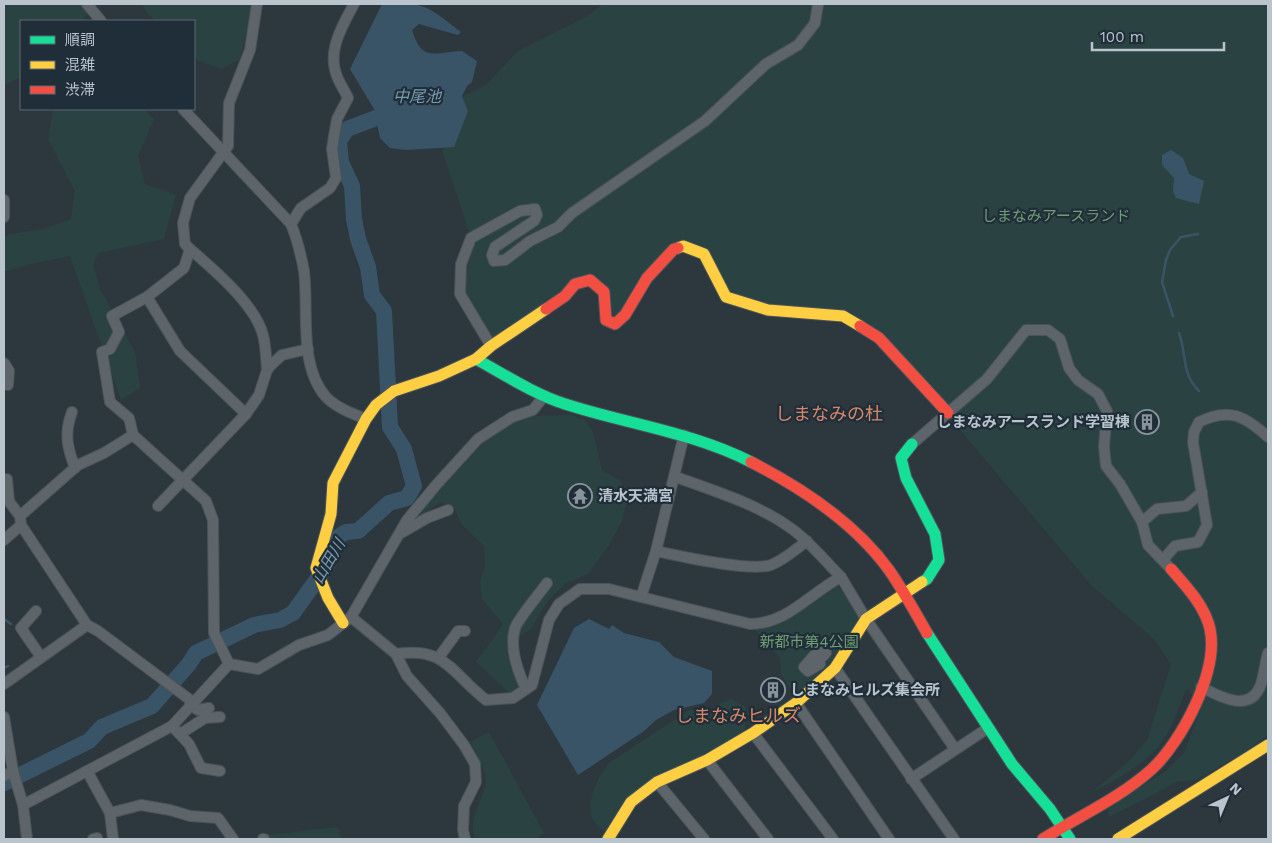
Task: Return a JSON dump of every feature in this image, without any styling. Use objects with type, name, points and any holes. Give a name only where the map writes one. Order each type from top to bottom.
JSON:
[{"type":"main road","points":[[347,620],[328,598],[316,568],[331,514],[333,483],[366,419],[376,405],[394,391],[439,376],[476,359],[491,346],[565,296],[575,284],[590,280],[602,287],[607,298],[606,320],[615,324],[625,315],[648,278],[674,249],[683,246],[704,254],[709,260],[719,287],[726,297],[768,310],[843,316],[865,329],[879,338],[895,354],[948,413]]},
{"type":"main road","points":[[476,359],[544,396],[684,436],[746,459],[785,479],[833,513],[865,542],[906,595],[945,663],[988,728],[1030,788],[1050,809],[1070,839]]},
{"type":"main road","points":[[608,839],[632,802],[657,782],[707,760],[753,734],[796,702],[835,668],[866,619],[927,580],[938,560],[935,534],[906,478],[901,458],[912,444]]},
{"type":"main road","points":[[1043,839],[1152,769],[1168,750],[1183,727],[1209,665],[1211,632],[1197,599],[1171,569]]},
{"type":"main road","points":[[1118,839],[1268,745]]},
{"type":"street","points":[[87,4],[101,20]]},
{"type":"street","points":[[158,506],[246,414],[259,395],[267,370],[266,347],[258,322],[232,290],[185,244],[183,235],[183,223],[190,198],[228,146],[229,103],[250,50],[257,4]]},
{"type":"street","points":[[291,224],[301,208],[330,188],[336,178],[332,149],[337,119],[348,98],[335,72],[333,57],[344,23],[354,4]]},
{"type":"street","points":[[491,346],[460,294],[461,264],[471,238],[520,211],[535,209],[537,215],[534,221],[495,247],[492,255],[494,261],[498,262],[505,260],[530,241],[558,227],[572,213],[705,121],[766,64],[798,44],[815,23],[818,4]]},
{"type":"street","points":[[185,110],[291,224],[299,246],[304,273],[308,349],[314,378],[326,396],[344,410],[366,419]]},
{"type":"street","points":[[4,200],[4,217]]},
{"type":"street","points":[[190,249],[184,268],[147,297],[112,316],[120,332],[110,349],[102,352],[110,402],[129,418],[132,434],[206,501],[214,520],[214,633],[220,650],[229,664],[258,669],[286,652],[328,635],[347,620],[374,574],[401,534],[407,520],[420,503],[478,439],[512,417],[533,410],[544,396]]},
{"type":"street","points":[[147,297],[180,351],[246,414]]},
{"type":"street","points":[[912,444],[987,379],[1026,330],[1048,330],[1060,339],[1069,368],[1078,380],[1098,394],[1108,411],[1104,447],[1106,466],[1120,484],[1142,522],[1148,544],[1171,569]]},
{"type":"street","points":[[267,370],[282,356],[308,349]]},
{"type":"street","points":[[4,363],[9,370],[8,385]]},
{"type":"street","points":[[72,412],[66,426],[67,446],[75,468]]},
{"type":"street","points":[[1163,560],[1175,546],[1198,542],[1207,526],[1193,442],[1196,426],[1199,422],[1216,416],[1230,414],[1248,420],[1268,437]]},
{"type":"street","points":[[4,540],[21,520],[75,468],[104,453],[132,434]]},
{"type":"street","points":[[641,597],[656,551],[676,477],[684,436]]},
{"type":"street","points":[[676,477],[746,504],[791,528],[806,541],[841,577],[866,619],[955,749]]},
{"type":"street","points":[[7,479],[6,498],[87,625],[98,630],[192,703],[198,710],[209,708]]},
{"type":"street","points":[[1142,522],[1157,509],[1186,506],[1202,492]]},
{"type":"street","points":[[401,534],[427,518],[448,510]]},
{"type":"street","points":[[656,551],[699,560],[760,566],[771,565],[806,541]]},
{"type":"street","points":[[396,654],[424,652],[439,657],[486,700],[513,698],[532,685],[549,620],[565,598],[580,589],[599,587],[750,624],[762,623],[792,611],[841,577]]},
{"type":"street","points":[[526,689],[517,670],[514,651],[515,628],[547,583]]},
{"type":"street","points":[[36,611],[21,626],[41,657]]},
{"type":"street","points":[[347,620],[396,654],[407,676],[440,713],[475,764],[476,782],[464,806],[463,830],[465,839]]},
{"type":"street","points":[[4,684],[87,625]]},
{"type":"street","points":[[439,657],[458,631],[465,631]]},
{"type":"street","points":[[1201,687],[1221,698],[1236,702],[1253,696],[1261,685],[1268,653]]},
{"type":"street","points":[[23,805],[172,726],[229,664]]},
{"type":"street","points":[[835,668],[954,839]]},
{"type":"street","points":[[796,702],[889,839]]},
{"type":"street","points":[[4,717],[8,774],[23,805],[27,839]]},
{"type":"street","points":[[180,734],[205,718],[220,717]]},
{"type":"street","points":[[172,726],[189,744],[201,768],[220,771]]},
{"type":"street","points":[[911,779],[988,728]]},
{"type":"street","points":[[753,734],[833,839]]},
{"type":"street","points":[[707,760],[768,839]]},
{"type":"street","points":[[87,771],[110,813],[112,839]]},
{"type":"street","points":[[657,782],[704,839]]},
{"type":"street","points":[[110,813],[141,805],[190,816],[218,818],[233,839]]},
{"type":"green space","points":[[4,4],[95,4],[83,20],[20,20],[20,77],[4,85]]},
{"type":"green space","points":[[142,4],[254,4],[239,60],[221,69],[199,61],[195,57],[195,20],[155,20],[147,13]]},
{"type":"green space","name":"しまなみアースランド","points":[[603,4],[1268,4],[1268,735],[1242,754],[1196,780],[1177,782],[1110,817],[1107,809],[1167,770],[1184,753],[1201,708],[1187,688],[1173,723],[1152,753],[1133,769],[1091,793],[1129,761],[1147,740],[1171,664],[1154,639],[1092,586],[906,366],[843,316],[726,297],[709,260],[683,246],[615,324],[590,280],[491,346],[460,294],[471,238],[442,150],[450,141],[448,104],[486,85],[517,52],[587,16]]},
{"type":"green space","points":[[53,110],[144,110],[154,119],[138,156],[145,184],[176,195],[164,239],[99,253],[93,264],[100,289],[135,352],[140,388],[121,400],[70,256],[4,272],[4,238],[10,234],[44,229],[71,219],[75,191],[48,139]]},
{"type":"green space","points":[[571,415],[585,420],[593,432],[602,470],[621,481],[627,500],[622,521],[608,547],[588,574],[565,584],[546,603],[531,629],[507,645],[518,688],[511,695],[476,662],[503,624],[482,599],[480,582],[485,566],[484,546],[462,525],[454,508],[441,502],[419,517],[415,512],[448,481],[484,441],[512,423],[536,416]]},
{"type":"green space","name":"新都市第4公園","points":[[838,586],[863,620],[832,665],[797,698],[781,674],[780,658],[754,629],[796,613],[813,603],[830,589]]},
{"type":"green space","points":[[732,699],[746,707],[745,732],[699,758],[656,778],[606,833],[597,825],[593,820],[590,809],[592,795],[601,774],[609,763],[691,709],[700,715]]},
{"type":"green space","points":[[489,732],[544,833],[536,839],[475,839],[473,832],[474,819],[486,781],[481,763],[470,742]]},
{"type":"green space","points":[[338,827],[341,839],[267,839],[268,835]]},
{"type":"water","name":"中尾池","points":[[382,4],[417,5],[433,11],[461,32],[458,35],[419,24],[412,30],[420,47],[431,53],[462,51],[477,61],[472,82],[467,86],[462,96],[468,111],[454,147],[406,150],[390,148],[380,138],[374,109],[350,69]]},
{"type":"water","points":[[1171,150],[1183,158],[1189,174],[1204,181],[1199,204],[1176,198],[1173,191],[1174,178],[1162,165],[1162,155]]},
{"type":"water","points":[[589,619],[609,629],[612,625],[624,633],[659,642],[674,657],[712,671],[712,694],[704,703],[674,710],[656,720],[644,731],[578,775],[537,705],[574,628]]},
{"type":"waterway","name":"山田川","points":[[4,783],[89,741],[102,727],[152,706],[189,664],[196,653],[254,625],[280,620],[293,613],[326,567],[338,537],[346,532],[358,531],[389,503],[407,498],[414,486],[404,449],[390,427],[384,311],[372,295],[368,267],[358,239],[354,219],[352,186],[341,162],[339,141],[347,129],[376,118]]},
{"type":"waterway","points":[[1173,316],[1162,282],[1166,260],[1170,250],[1181,237],[1198,234]]},
{"type":"waterway","points":[[1179,333],[1189,377],[1199,391]]},
{"type":"waterway","points":[[4,619],[11,624]]},
{"type":"waterway","points":[[4,668],[8,666]]},
{"type":"traffic: fast","points":[[476,359],[553,400],[706,443],[751,462]]},
{"type":"traffic: fast","points":[[912,444],[901,458],[906,478],[935,534],[939,560],[927,579],[922,582]]},
{"type":"traffic: fast","points":[[927,633],[1012,764],[1050,809],[1070,839]]},
{"type":"traffic: slow","points":[[678,248],[683,246],[704,254],[726,297],[768,310],[843,316],[860,326]]},
{"type":"traffic: slow","points":[[343,623],[328,598],[316,568],[331,514],[333,483],[366,419],[376,405],[394,391],[439,376],[476,359],[491,346],[546,309]]},
{"type":"traffic: slow","points":[[608,839],[631,802],[657,782],[707,760],[753,733],[796,703],[835,668],[866,619],[922,582]]},
{"type":"traffic: slow","points":[[1118,839],[1268,745]]},
{"type":"traffic: jam","points":[[546,309],[565,296],[575,284],[590,280],[604,292],[606,320],[615,324],[625,315],[647,278],[674,249],[678,248]]},
{"type":"traffic: jam","points":[[860,326],[879,338],[948,413]]},
{"type":"traffic: jam","points":[[751,462],[808,495],[844,522],[860,537],[889,570],[927,633]]},
{"type":"traffic: jam","points":[[1043,839],[1113,798],[1152,769],[1175,741],[1196,704],[1209,665],[1210,629],[1199,604],[1189,589],[1171,569]]},
{"type":"place","name":"しまなみアースランド学習棟","points":[[1147,422]]},
{"type":"place","name":"清水天満宮","points":[[580,496]]},
{"type":"place","name":"しまなみヒルズ集会所","points":[[773,690]]},
{"type":"district","name":"しまなみの杜","points":[[829,414]]},
{"type":"district","name":"しまなみヒルズ","points":[[738,716]]}]
